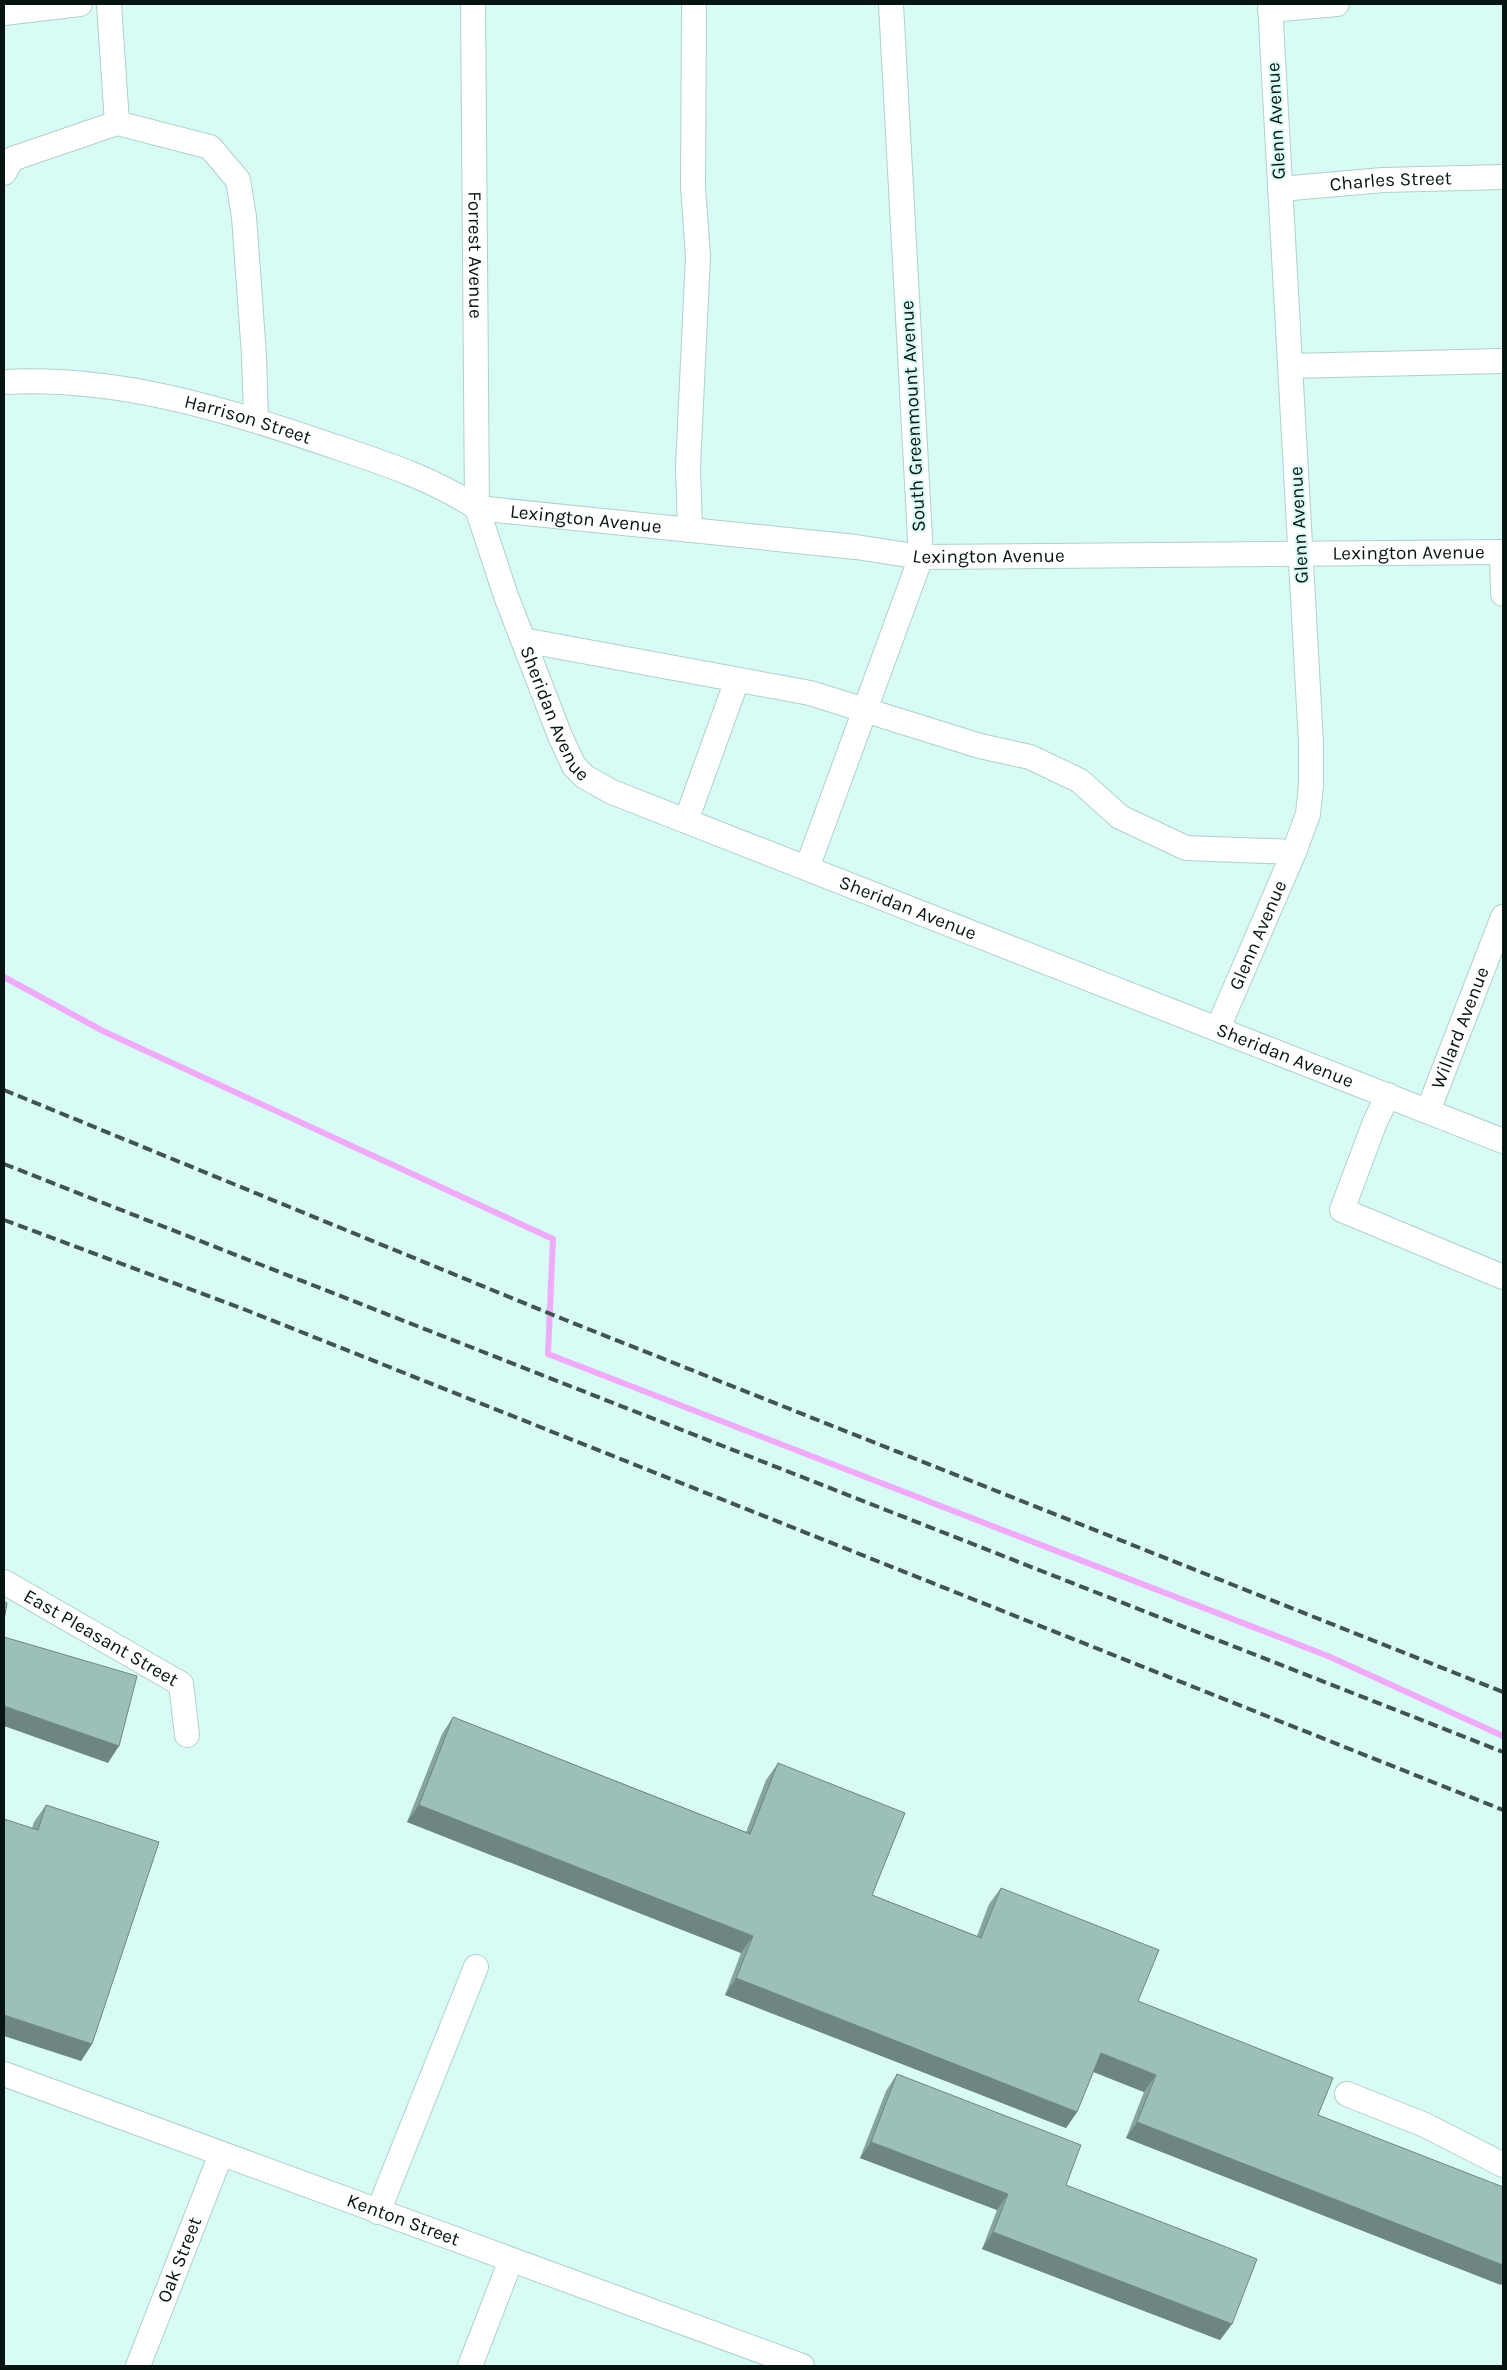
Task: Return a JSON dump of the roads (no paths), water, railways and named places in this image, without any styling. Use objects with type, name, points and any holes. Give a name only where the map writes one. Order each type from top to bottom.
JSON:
[{"type":"street","points":[[4,13],[80,4]]},
{"type":"street","points":[[109,4],[117,123]]},
{"type":"street","name":"Forrest Avenue","points":[[472,4],[477,508]]},
{"type":"street","points":[[690,530],[688,466],[698,256],[693,186],[696,71],[694,4]]},
{"type":"street","name":"South Greenmount Avenue","points":[[807,868],[921,557],[891,4]]},
{"type":"street","points":[[1270,7],[1337,4]]},
{"type":"street","name":"Glenn Avenue","points":[[1218,1028],[1294,852],[1308,814],[1312,784],[1270,7]]},
{"type":"street","points":[[4,173],[12,159],[117,123],[210,147],[238,180],[244,218],[254,355],[256,420]]},
{"type":"street","name":"Charles Street","points":[[1280,189],[1383,180],[1503,177]]},
{"type":"street","points":[[1290,366],[1503,361]]},
{"type":"street","name":"Harrison Street","points":[[4,382],[74,383],[133,390],[203,405],[256,420],[395,467],[430,481],[477,508]]},
{"type":"street","name":"Lexington Avenue","points":[[477,508],[856,547],[921,557],[1502,552]]},
{"type":"street","name":"Sheridan Avenue","points":[[477,508],[523,640],[560,736],[574,766],[585,777],[612,792],[1503,1141]]},
{"type":"street","points":[[1502,552],[1503,594]]},
{"type":"street","points":[[523,640],[810,693],[971,744],[1030,757],[1080,781],[1120,817],[1186,848],[1294,852]]},
{"type":"street","points":[[686,821],[737,680]]},
{"type":"street","name":"Willard Avenue","points":[[1428,1111],[1503,917]]},
{"type":"street","points":[[1388,1095],[1375,1122],[1342,1210],[1503,1277]]},
{"type":"street","name":"East Pleasant Street","points":[[4,1582],[181,1684],[187,1735]]},
{"type":"street","points":[[378,2212],[476,1966]]},
{"type":"street","name":"Kenton Street","points":[[4,2074],[802,2366]]},
{"type":"street","points":[[1347,2094],[1425,2125],[1503,2165]]},
{"type":"street","name":"Oak Street","points":[[138,2366],[221,2154]]},
{"type":"street","points":[[470,2366],[510,2260]]},
{"type":"waterway","points":[[4,977],[103,1031],[553,1239],[548,1354],[1328,1656],[1503,1736]]},
{"type":"railway","points":[[4,1090],[563,1319],[1503,1692]]},
{"type":"railway","points":[[4,1164],[1503,1752]]},
{"type":"railway","points":[[4,1220],[246,1310],[1503,1810]]}]
